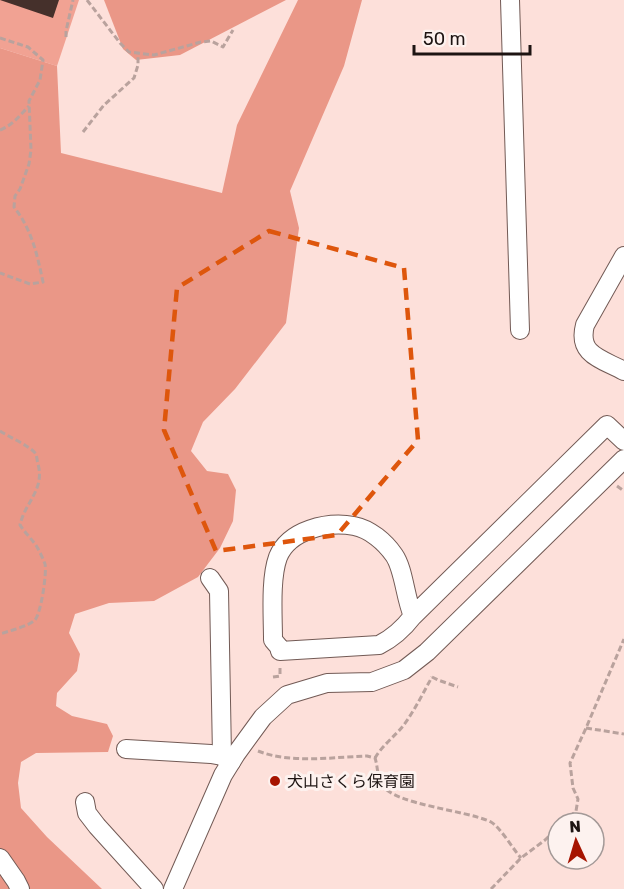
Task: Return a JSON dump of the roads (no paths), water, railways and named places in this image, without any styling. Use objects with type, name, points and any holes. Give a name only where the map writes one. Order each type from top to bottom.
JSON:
[{"type":"street","points":[[510,0],[520,330]]},
{"type":"street","points":[[624,256],[585,325],[583,334],[585,345],[590,352],[624,371]]},
{"type":"street","points":[[413,616],[394,554],[374,535],[361,528],[340,525],[316,527],[291,540],[279,557],[275,570],[273,640],[280,651],[379,645],[393,638],[607,425],[624,441]]},
{"type":"street","points":[[226,759],[242,744],[263,717],[287,695],[327,683],[372,682],[404,670],[435,644],[623,460]]},
{"type":"street","points":[[173,889],[223,775],[226,759],[219,591],[210,578]]},
{"type":"street","points":[[126,749],[211,754],[226,759]]},
{"type":"street","points":[[85,802],[87,813],[97,826],[154,889]]},
{"type":"street","points":[[0,858],[20,889]]},
{"type":"place","name":"犬山さくら保育園","points":[[275,781]]}]
